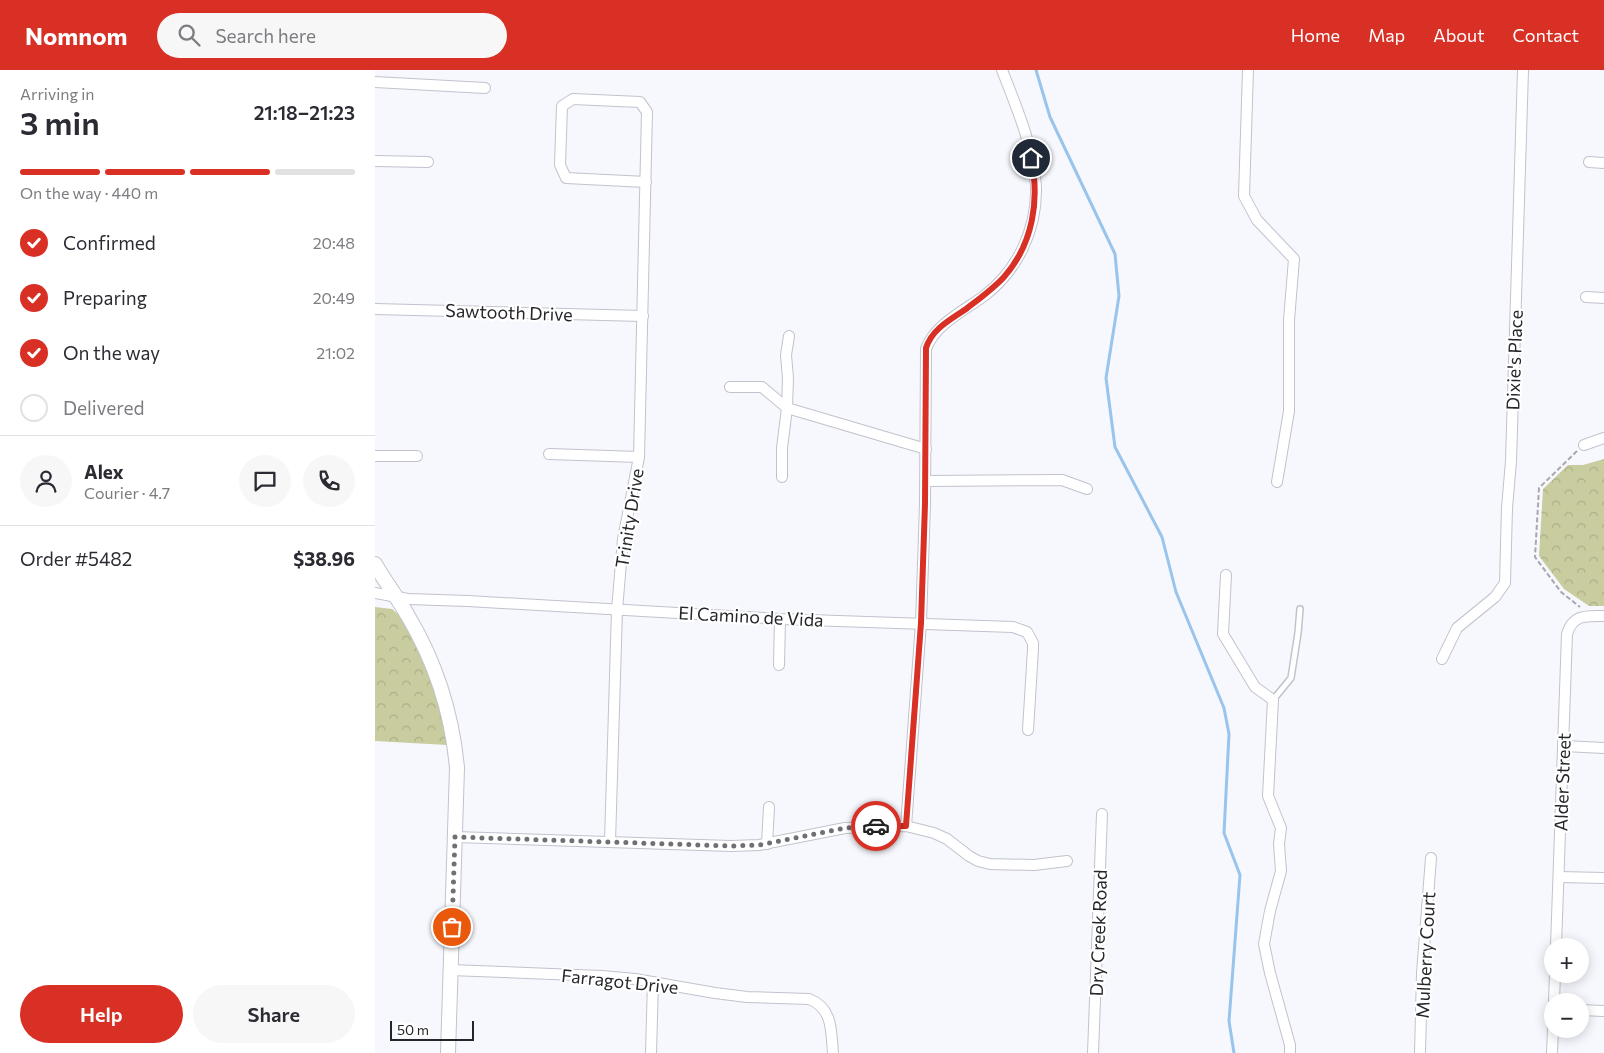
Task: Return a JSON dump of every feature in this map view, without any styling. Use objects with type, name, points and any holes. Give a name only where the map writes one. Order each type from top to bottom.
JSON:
[{"type":"street","points":[[906,826],[921,623],[926,481],[925,355],[928,344],[939,328],[986,294],[1003,278],[1021,254],[1032,220],[1035,203],[1033,169],[1020,118],[1002,70]]},
{"type":"street","points":[[1248,70],[1244,196],[1257,220],[1294,259],[1289,320],[1289,411],[1277,482]]},
{"type":"street","name":"Dixie's Place","points":[[1442,659],[1457,628],[1495,597],[1505,583],[1523,70]]},
{"type":"street","points":[[375,82],[485,88]]},
{"type":"street","name":"Trinity Drive","points":[[610,842],[617,610],[623,539],[639,456],[646,194],[647,112],[640,102],[573,99],[562,106],[560,165],[566,178],[646,182]]},
{"type":"street","points":[[375,161],[429,162]]},
{"type":"street","points":[[1589,162],[1604,163]]},
{"type":"street","points":[[1586,297],[1604,298]]},
{"type":"street","name":"Sawtooth Drive","points":[[375,309],[643,316]]},
{"type":"street","points":[[782,477],[782,448],[787,408],[788,378],[786,355],[789,336]]},
{"type":"street","points":[[730,386],[762,388],[787,408],[926,449]]},
{"type":"street","points":[[1584,445],[1604,438]]},
{"type":"street","points":[[549,454],[639,456]]},
{"type":"street","points":[[375,456],[417,456]]},
{"type":"street","points":[[926,481],[1062,480],[1087,489]]},
{"type":"street","points":[[375,564],[398,598],[425,646],[443,694],[450,721],[457,768],[448,1053]]},
{"type":"street","points":[[1226,575],[1223,634],[1255,686],[1273,700],[1268,796],[1281,828],[1279,844],[1281,871],[1270,911],[1265,944],[1290,1045],[1290,1053]]},
{"type":"street","name":"El Camino de Vida","points":[[375,593],[398,598],[780,619],[1013,627],[1027,632],[1033,643],[1028,730]]},
{"type":"street","name":"Alder Street","points":[[1557,938],[1567,634],[1574,621],[1584,616],[1592,616]]},
{"type":"street","points":[[1592,616],[1604,616]]},
{"type":"street","points":[[779,665],[780,619]]},
{"type":"street","points":[[1564,746],[1604,748]]},
{"type":"street","points":[[767,844],[769,807]]},
{"type":"street","name":"Dry Creek Road","points":[[1093,1053],[1102,814]]},
{"type":"street","points":[[455,837],[731,846],[767,844],[845,828],[906,826],[934,833],[947,839],[978,861],[990,864],[1035,865],[1067,861]]},
{"type":"street","name":"Mulberry Court","points":[[1420,1053],[1422,973],[1431,858]]},
{"type":"street","points":[[1559,877],[1604,878]]},
{"type":"street","name":"Farragot Drive","points":[[450,970],[602,976],[653,982],[715,993],[809,999],[817,1002],[826,1011],[833,1053]]},
{"type":"street","points":[[651,1053],[653,982]]},
{"type":"street","points":[[1589,1010],[1604,1011]]},
{"type":"street","points":[[1552,1053],[1553,1038]]},
{"type":"lane","points":[[1273,700],[1291,678],[1300,608]]},
{"type":"path","points":[[1584,445],[1539,488],[1535,557],[1561,592],[1592,616]]},
{"type":"green space","points":[[1604,459],[1604,606],[1589,606],[1564,589],[1539,556],[1543,489],[1568,465],[1583,465]]},
{"type":"green space","points":[[375,607],[392,609],[399,615],[425,662],[445,716],[447,745],[375,741]]},
{"type":"waterway","points":[[1036,70],[1050,117],[1115,254],[1119,296],[1106,378],[1115,447],[1162,537],[1176,592],[1224,708],[1229,734],[1224,833],[1240,875],[1229,1021],[1234,1053]]},
{"type":"way so far","points":[[452,927],[455,837],[731,846],[759,845],[845,828],[876,826]]},
{"type":"route","points":[[876,826],[906,826],[921,623],[927,412],[926,348],[931,337],[939,328],[986,294],[1003,278],[1021,254],[1026,242],[1035,203],[1035,186],[1031,158]]}]
